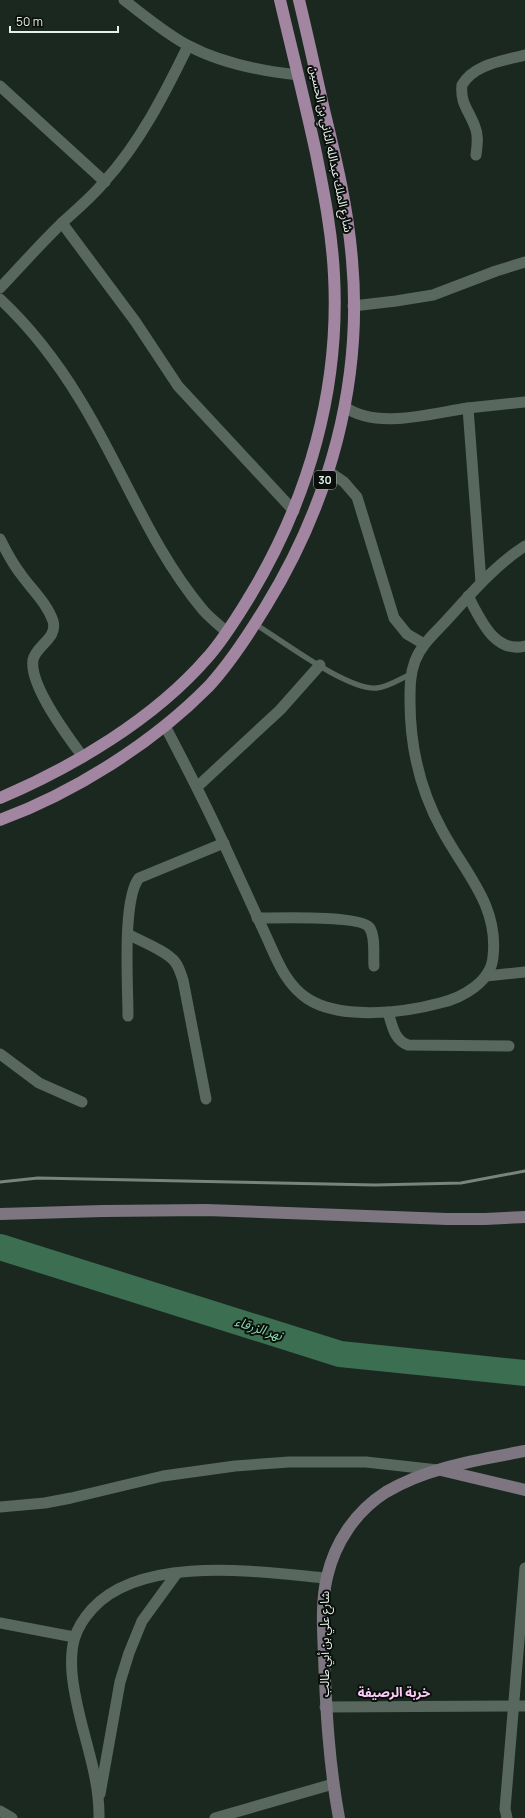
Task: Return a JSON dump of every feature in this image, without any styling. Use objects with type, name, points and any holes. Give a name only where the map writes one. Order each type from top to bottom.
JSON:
[{"type":"main road","name":"شارع الملك عبدالله الثاني بن الحسين","points":[[0,798],[34,784],[83,757],[121,732],[174,691],[207,658],[227,632],[273,556],[294,511],[307,475],[323,416],[332,363],[334,335],[334,274],[328,215],[307,112],[280,0]]},
{"type":"main road","name":"شارع الملك عبدالله الثاني بن الحسين","points":[[0,820],[34,806],[89,777],[165,726],[188,706],[210,685],[228,664],[255,624],[278,587],[307,529],[339,438],[345,407],[352,346],[353,306],[352,262],[348,227],[300,0]]},
{"type":"main road","points":[[307,112],[324,108]]},
{"type":"main road","points":[[174,691],[188,706]]},
{"type":"street","points":[[124,0],[188,46],[227,62],[271,72],[298,75]]},
{"type":"street","points":[[0,288],[62,223],[105,182],[131,149],[170,84],[188,46]]},
{"type":"street","points":[[476,155],[477,133],[463,102],[461,93],[462,85],[472,72],[525,55]]},
{"type":"street","points":[[0,86],[105,182]]},
{"type":"street","points":[[62,223],[135,321],[178,386],[294,511]]},
{"type":"street","points":[[353,306],[433,295],[496,270],[525,262]]},
{"type":"street","points":[[0,299],[18,316],[60,368],[80,399],[137,505],[177,573],[204,611],[227,632]]},
{"type":"street","points":[[345,407],[362,416],[375,419],[407,417],[468,408],[525,402]]},
{"type":"street","points":[[468,408],[481,582]]},
{"type":"street","points":[[328,471],[344,482],[357,497],[394,618],[407,634],[424,644]]},
{"type":"street","points":[[0,539],[20,573],[50,613],[53,623],[51,635],[36,654],[33,660],[33,670],[36,680],[60,727],[83,757]]},
{"type":"street","points":[[165,726],[224,843],[257,918],[288,980],[296,990],[306,998],[329,1009],[388,1012],[425,1007],[444,1002],[468,991],[486,976],[493,961],[494,943],[492,925],[488,907],[480,891],[443,832],[424,790],[415,758],[412,738],[410,699],[412,674],[416,658],[424,644],[481,582],[525,546]]},
{"type":"street","points":[[468,596],[495,639],[506,646],[525,646]]},
{"type":"street","points":[[197,787],[280,710],[320,665]]},
{"type":"street","points":[[128,1016],[128,934],[132,890],[139,878],[224,843]]},
{"type":"street","points":[[257,918],[324,919],[357,921],[365,924],[370,928],[372,935],[374,966]]},
{"type":"street","points":[[128,934],[166,955],[174,961],[179,969],[183,980],[206,1099]]},
{"type":"street","points":[[486,976],[525,972]]},
{"type":"street","points":[[388,1012],[397,1037],[403,1043],[408,1045],[509,1046]]},
{"type":"street","points":[[0,1054],[39,1083],[82,1102]]},
{"type":"street","points":[[0,1214],[103,1210],[206,1210],[454,1219],[525,1217]]},
{"type":"street","name":"شارع علي بن أبي طالب","points":[[339,1818],[333,1784],[325,1707],[323,1628],[326,1578],[332,1558],[342,1537],[355,1519],[370,1504],[386,1492],[406,1482],[438,1470],[525,1451]]},
{"type":"street","points":[[0,1507],[45,1503],[72,1498],[162,1476],[235,1466],[289,1462],[366,1462],[438,1470],[525,1490]]},
{"type":"street","points":[[507,1818],[505,1809],[525,1568]]},
{"type":"street","points":[[100,1797],[74,1691],[72,1656],[74,1638],[82,1620],[97,1604],[110,1593],[126,1584],[148,1577],[176,1573],[204,1571],[263,1572],[326,1578]]},
{"type":"street","points":[[99,1818],[100,1797],[120,1682],[129,1653],[142,1621],[176,1573]]},
{"type":"street","points":[[0,1623],[74,1638]]},
{"type":"street","points":[[325,1707],[525,1706]]},
{"type":"street","points":[[215,1818],[333,1784]]},
{"type":"street","points":[[0,1811],[12,1818]]},
{"type":"lane","points":[[255,624],[350,682],[369,688],[378,688],[412,674]]},
{"type":"waterway","name":"نهر الزرقاء","points":[[0,1247],[340,1354],[525,1373]]},
{"type":"railway","points":[[0,1182],[38,1178],[375,1185],[461,1183],[525,1171]]},
{"type":"district","name":"خربة الرصيفة","points":[[394,1692]]}]
